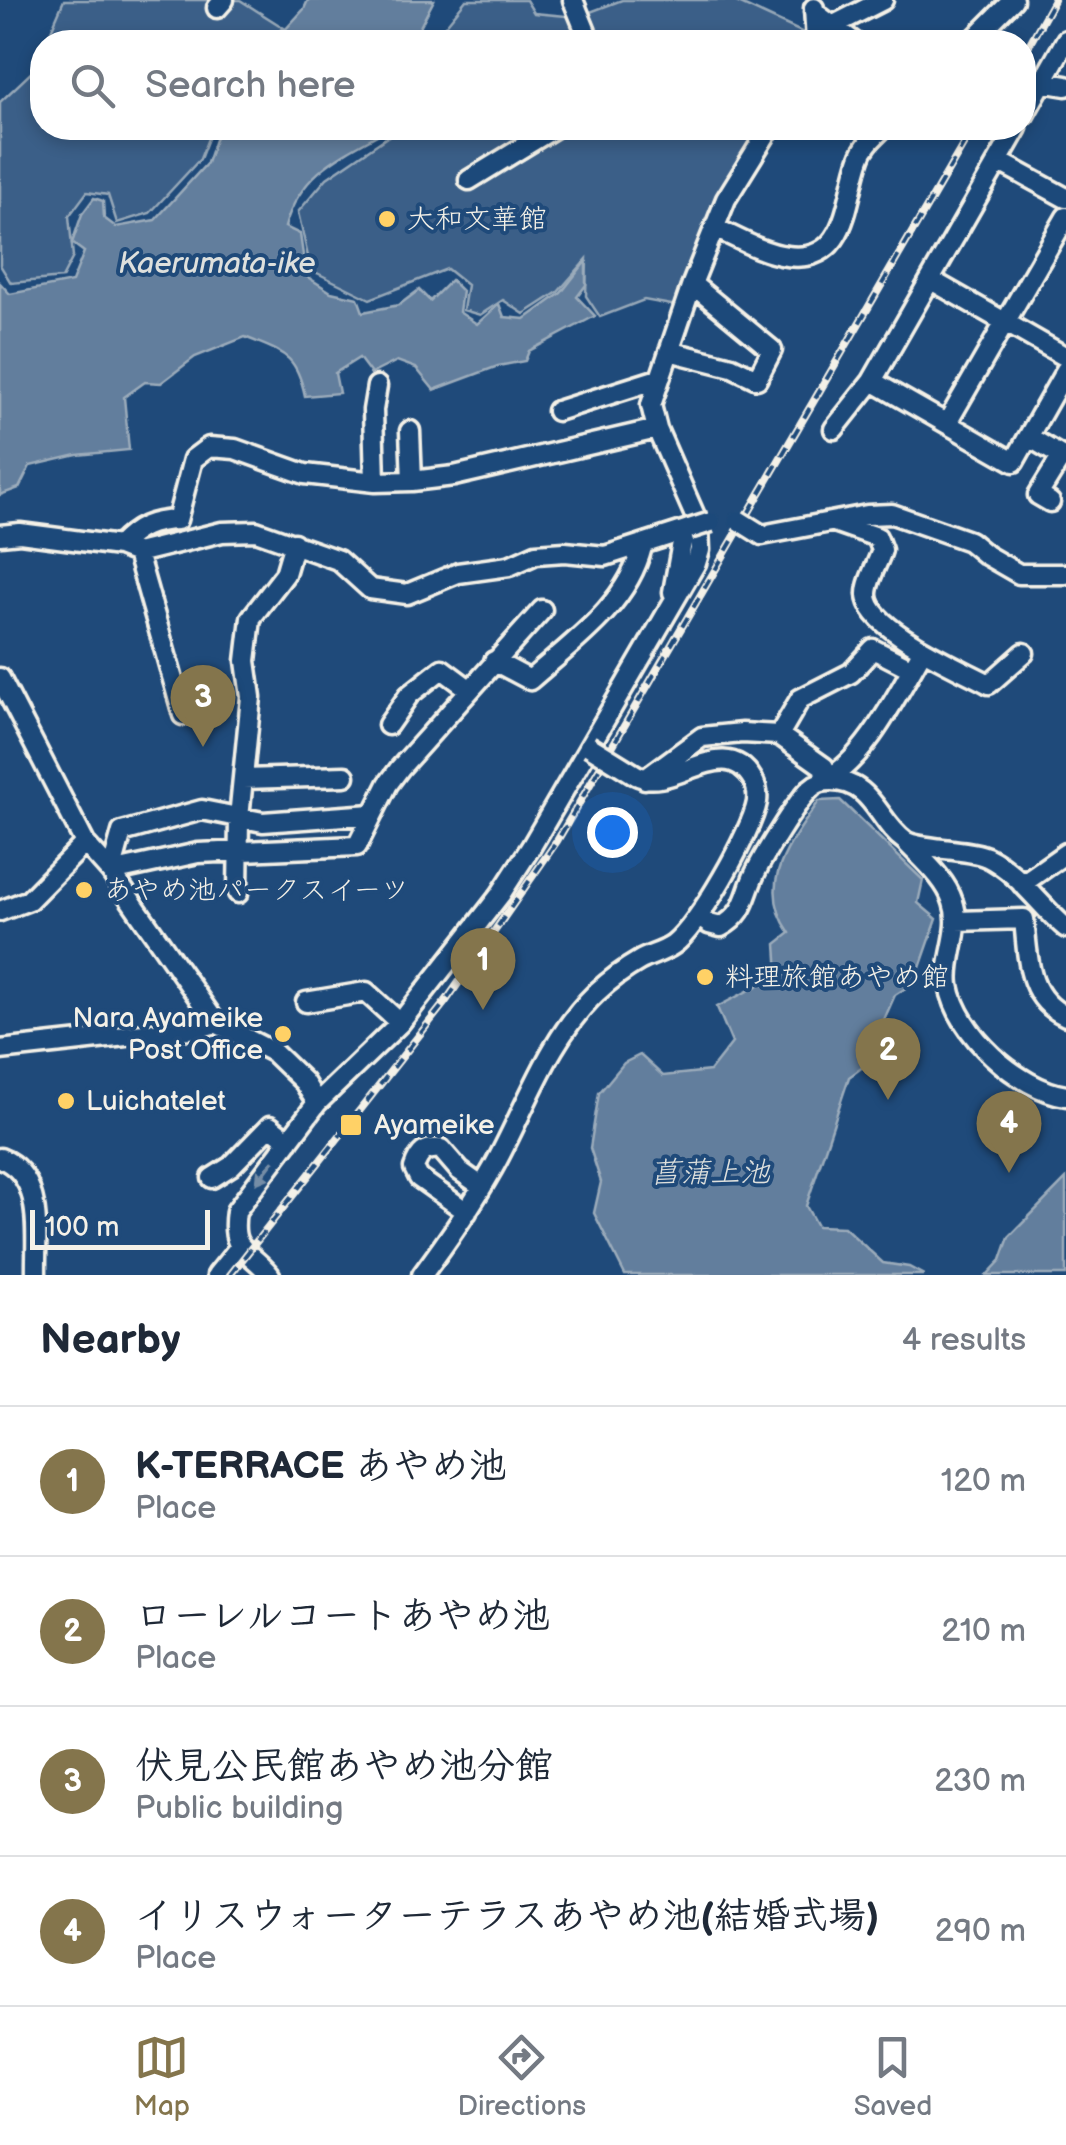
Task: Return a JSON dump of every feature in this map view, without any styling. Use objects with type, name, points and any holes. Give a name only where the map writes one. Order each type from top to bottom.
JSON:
[{"type":"street","points":[[573,0],[585,30]]},
{"type":"street","points":[[832,26],[883,0]]},
{"type":"street","points":[[983,30],[1013,0]]},
{"type":"street","points":[[813,6],[838,30]]},
{"type":"street","points":[[1036,76],[1066,40]]},
{"type":"street","points":[[1036,81],[1066,86]]},
{"type":"street","points":[[469,180],[534,140]]},
{"type":"street","points":[[268,1272],[238,1248],[232,1232],[236,1211],[318,1103],[400,1023],[500,895],[696,564],[700,525],[657,429],[651,405],[692,284],[726,200],[763,140]]},
{"type":"street","points":[[715,228],[784,256],[810,257],[824,250],[842,228],[860,156],[873,140]]},
{"type":"street","points":[[834,429],[872,380],[1010,140]]},
{"type":"street","points":[[998,161],[1066,198]]},
{"type":"street","points":[[947,423],[1066,217]]},
{"type":"street","points":[[931,280],[1066,356]]},
{"type":"street","points":[[670,351],[732,366],[757,380],[772,350],[692,284]]},
{"type":"street","points":[[872,380],[1014,462],[1066,370]]},
{"type":"street","points":[[557,411],[658,379]]},
{"type":"street","points":[[374,482],[372,410],[377,386]]},
{"type":"street","points":[[172,545],[193,458],[209,447],[235,449],[305,474],[374,482],[412,481],[454,476],[657,429]]},
{"type":"street","points":[[410,431],[412,481]]},
{"type":"street","points":[[1029,436],[1064,457],[1038,495],[1050,502]]},
{"type":"street","points":[[0,536],[20,533],[128,549],[172,545],[222,532],[256,531],[338,560],[370,589],[407,594],[458,573],[509,566],[536,554],[605,556],[711,522],[738,520],[762,535],[892,514],[970,541],[1019,574],[1066,574]]},
{"type":"street","points":[[177,520],[155,521],[136,528],[128,549],[183,715]]},
{"type":"street","points":[[831,521],[877,537],[882,550],[866,595],[873,612],[924,650],[989,684],[1024,653]]},
{"type":"street","points":[[670,607],[687,530]]},
{"type":"street","points":[[238,893],[238,818],[251,697],[246,661],[251,618],[284,574],[294,543]]},
{"type":"street","points":[[494,661],[530,680],[618,597],[638,565],[642,547]]},
{"type":"street","points":[[110,872],[198,853],[357,846],[400,768],[542,610]]},
{"type":"street","points":[[780,735],[800,699],[851,673],[872,649],[912,669]]},
{"type":"street","points":[[699,917],[722,927],[735,920],[744,906],[753,876],[797,807],[812,787],[843,771],[904,686],[924,650]]},
{"type":"street","points":[[388,726],[409,694],[442,669],[469,689]]},
{"type":"street","points":[[0,678],[85,843],[110,872],[216,1022],[273,1052],[304,1082],[318,1103]]},
{"type":"street","points":[[640,777],[702,737],[742,733],[780,735],[824,767],[825,780]]},
{"type":"street","points":[[422,1275],[467,1212],[570,1019],[599,990],[635,963],[673,945],[699,917],[751,820],[757,790],[751,776],[740,766],[709,761],[669,777],[640,777],[590,746]]},
{"type":"street","points":[[244,779],[345,776]]},
{"type":"street","points":[[825,780],[846,781],[864,792],[944,884],[958,921],[950,987],[967,1025],[1015,1076],[1066,1096]]},
{"type":"street","points":[[110,872],[123,819],[200,799]]},
{"type":"street","points":[[122,832],[202,810],[263,822],[372,814]]},
{"type":"street","points":[[906,842],[986,857],[1022,884],[1066,928]]},
{"type":"street","points":[[0,911],[30,900],[85,843]]},
{"type":"street","points":[[1022,884],[1066,852]]},
{"type":"street","points":[[958,921],[1024,918],[1034,985],[1066,1016]]},
{"type":"street","points":[[306,1002],[366,992],[400,1023]]},
{"type":"street","points":[[0,1050],[198,1028],[216,1022]]},
{"type":"street","points":[[212,1178],[231,1166],[270,1126],[288,1141]]},
{"type":"street","points":[[467,1212],[418,1178],[414,1168],[418,1155],[430,1147],[441,1148],[460,1171],[481,1186]]},
{"type":"street","points":[[0,1158],[17,1165],[29,1184],[36,1228],[36,1275]]},
{"type":"street","points":[[217,1275],[238,1248]]},
{"type":"shaded area","points":[[64,0],[240,0],[284,28],[281,30],[51,30]]},
{"type":"shaded area","points":[[466,0],[526,0],[534,13],[577,17],[622,0],[732,0],[797,30],[442,30]]},
{"type":"shaded area","points":[[30,74],[30,140],[207,140],[200,159],[150,213],[117,223],[108,195],[87,192],[69,216],[73,257],[62,278],[11,283],[0,265],[0,102]]},
{"type":"shaded area","points":[[383,140],[751,140],[712,208],[677,306],[644,300],[600,317],[586,296],[587,259],[558,292],[524,314],[503,300],[480,315],[463,310],[467,285],[447,269],[370,299],[311,270],[298,212],[327,178]]},
{"type":"water","points":[[308,0],[434,0],[418,30],[285,30]]},
{"type":"water","name":"Kaerumata-ike","points":[[215,140],[369,140],[309,181],[291,209],[285,227],[300,234],[306,276],[331,292],[358,298],[363,312],[399,305],[419,290],[430,301],[451,280],[462,291],[459,312],[477,324],[499,304],[504,317],[525,319],[561,293],[586,261],[586,285],[577,297],[595,316],[529,351],[525,361],[498,366],[434,390],[416,368],[397,361],[371,374],[359,358],[335,373],[339,393],[305,396],[297,371],[286,356],[245,337],[195,357],[161,383],[145,382],[124,397],[129,450],[77,455],[30,466],[19,488],[0,495],[0,283],[10,294],[72,282],[84,252],[72,243],[82,214],[94,198],[103,201],[104,218],[116,227],[155,220],[207,163]]},
{"type":"water","name":"菖蒲上池","points":[[840,800],[923,880],[918,903],[937,919],[915,982],[895,995],[863,1067],[849,1077],[806,1206],[817,1226],[844,1227],[883,1263],[909,1267],[924,1275],[625,1275],[594,1213],[601,1182],[590,1148],[599,1093],[624,1063],[640,1055],[663,1076],[710,1071],[732,1043],[717,1007],[778,975],[776,944],[790,933],[776,898],[780,865],[819,801]]},
{"type":"water","points":[[1066,1179],[1066,1275],[987,1275],[1001,1260],[1009,1237]]},
{"type":"railway","points":[[1036,32],[1054,0]]},
{"type":"railway","points":[[230,1275],[446,1001],[557,841],[966,140]]},
{"type":"place","name":"大和文華館","points":[[387,219]]},
{"type":"place","name":"伏見公民館あやめ池分館","points":[[203,747]]},
{"type":"place","name":"あやめ池パークスイーツ","points":[[84,890]]},
{"type":"place","name":"料理旅館あやめ館","points":[[705,977]]},
{"type":"place","name":"K-TERRACE あやめ池","points":[[483,1010]]},
{"type":"place","name":"Nara Ayameike Post Office","points":[[283,1034]]},
{"type":"place","name":"ローレルコートあやめ池","points":[[888,1100]]},
{"type":"place","name":"Luichatelet","points":[[66,1101]]},
{"type":"place","name":"Ayameike","points":[[351,1125]]},
{"type":"place","name":"イリスウォーターテラスあやめ池(結婚式場)","points":[[1009,1173]]}]
